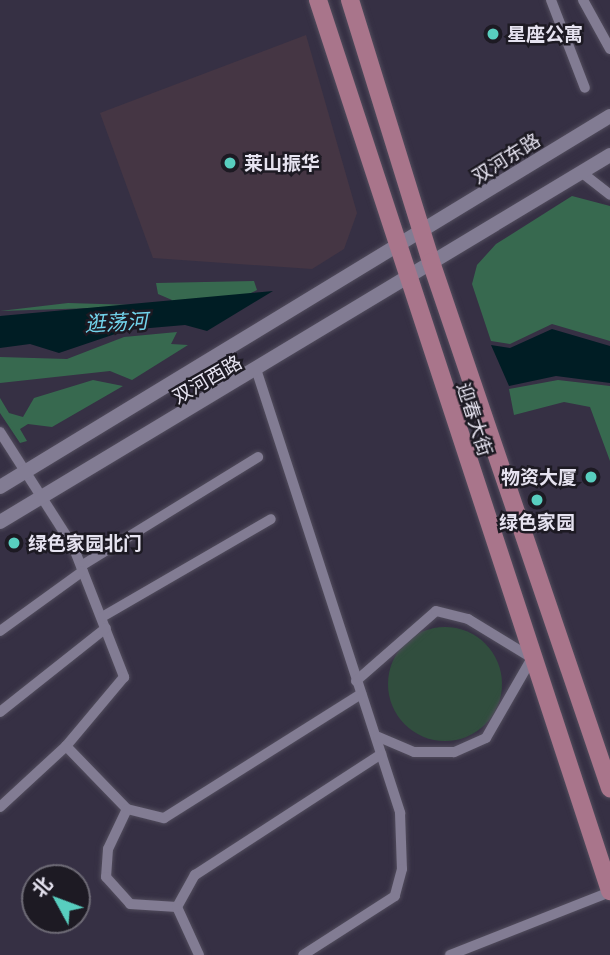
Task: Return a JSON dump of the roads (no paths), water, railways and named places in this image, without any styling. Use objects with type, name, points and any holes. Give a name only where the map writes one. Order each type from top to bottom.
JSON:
[{"type":"main road","name":"迎春大街","points":[[318,0],[395,247],[610,891]]},
{"type":"main road","name":"迎春大街","points":[[350,0],[430,262],[610,788]]},
{"type":"street","points":[[551,0],[586,88]]},
{"type":"street","points":[[583,0],[610,49]]},
{"type":"street","name":"双河东路","points":[[422,232],[610,116]]},
{"type":"street","points":[[430,262],[610,155]]},
{"type":"street","points":[[581,172],[610,195]]},
{"type":"street","name":"双河西路","points":[[0,487],[422,232]]},
{"type":"street","name":"双河西路","points":[[0,523],[257,372],[406,280],[430,262]]},
{"type":"street","points":[[257,372],[400,813],[402,869],[396,896],[303,955]]},
{"type":"street","points":[[0,432],[82,569],[124,677],[66,746],[0,807]]},
{"type":"street","points":[[0,631],[82,569],[257,457]]},
{"type":"street","points":[[0,712],[104,623],[271,519]]},
{"type":"street","points":[[356,681],[436,611],[468,619],[532,658],[486,738],[454,752],[414,752],[377,737]]},
{"type":"street","points":[[66,746],[127,809],[164,818],[361,694]]},
{"type":"street","points":[[177,907],[195,875],[381,754]]},
{"type":"street","points":[[127,809],[108,849],[106,877],[130,904],[177,907]]},
{"type":"street","points":[[450,955],[610,891]]},
{"type":"street","points":[[177,907],[199,955]]},
{"type":"water","name":"逛荡河","points":[[273,291],[207,331],[185,325],[127,330],[59,353],[30,344],[0,348],[0,316]]},
{"type":"water","points":[[552,329],[610,346],[610,383],[556,376],[509,386],[491,345],[510,348]]},
{"type":"place","name":"星座公寓","points":[[493,34]]},
{"type":"place","name":"莱山振华","points":[[230,163]]},
{"type":"place","name":"物资大厦","points":[[591,477]]},
{"type":"place","name":"绿色家园","points":[[537,500]]},
{"type":"place","name":"绿色家园北门","points":[[14,543]]}]
